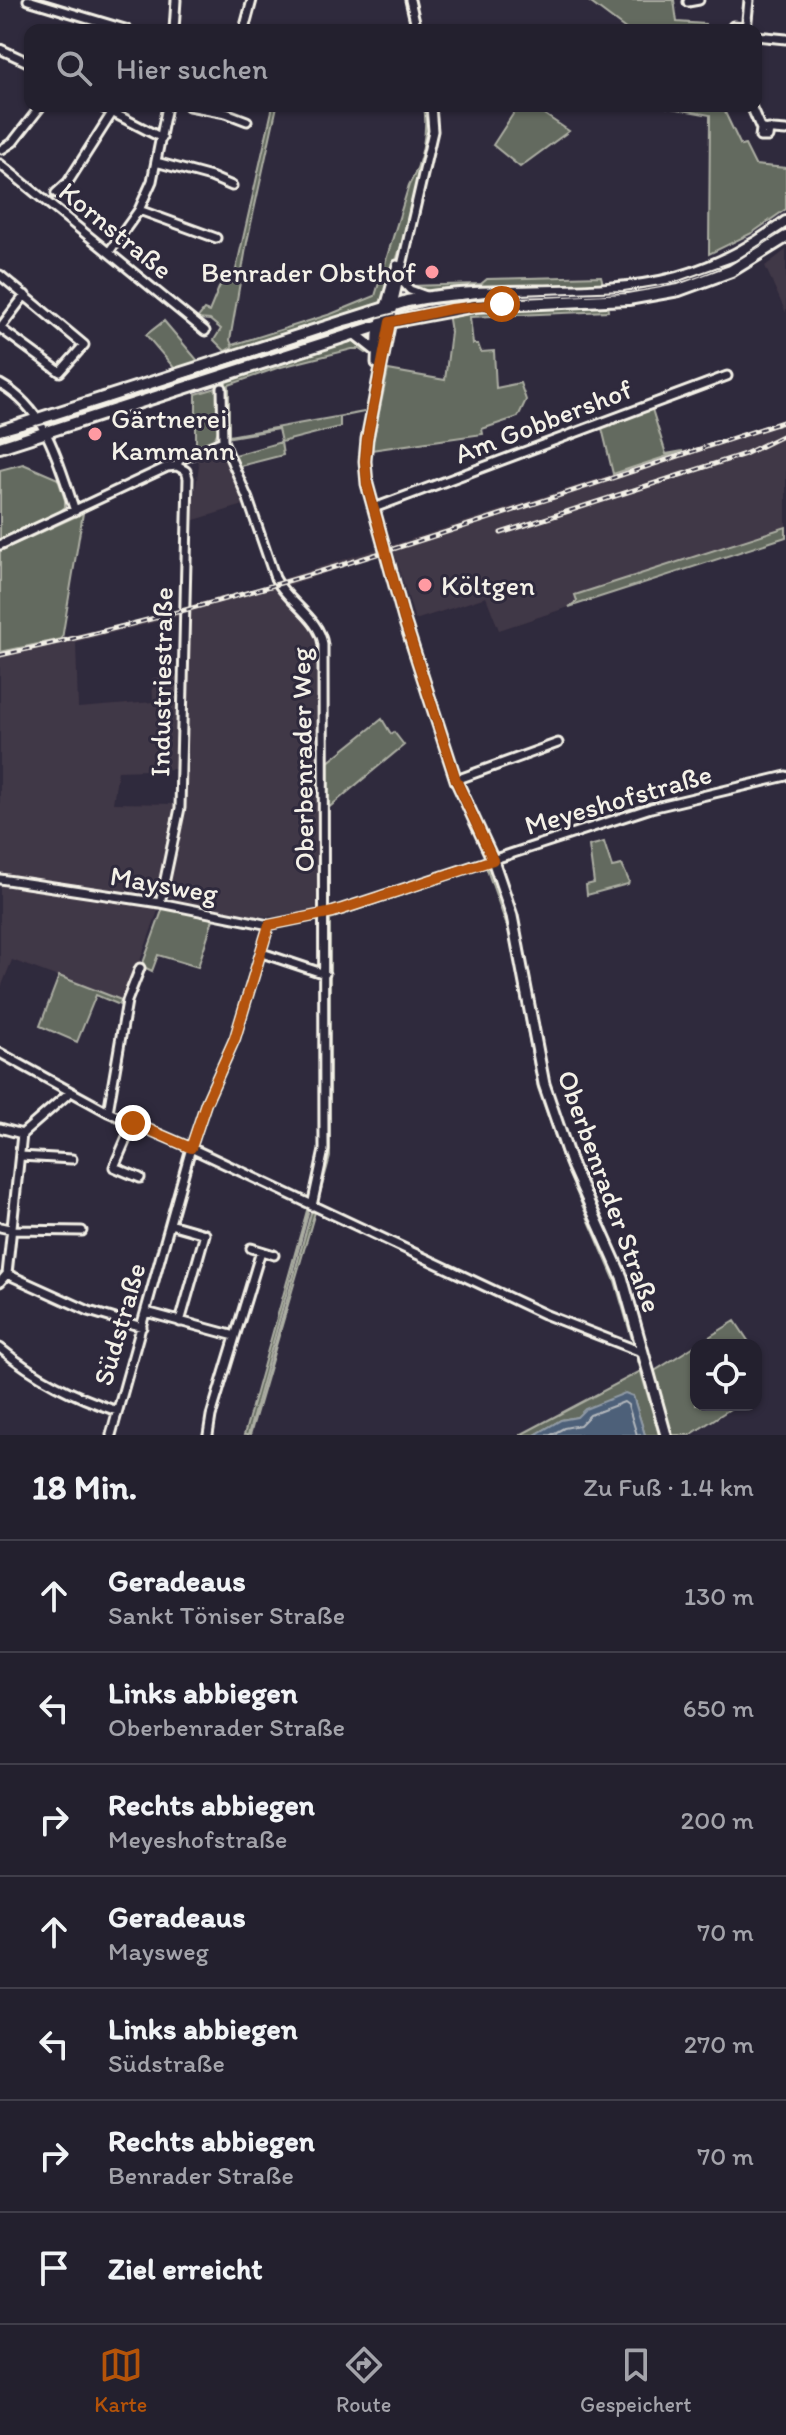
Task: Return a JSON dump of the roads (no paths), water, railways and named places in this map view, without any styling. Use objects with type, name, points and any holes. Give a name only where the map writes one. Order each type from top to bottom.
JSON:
[{"type":"main road","points":[[0,431],[389,306],[429,297],[477,292],[655,283],[718,263],[786,222]]},
{"type":"main road","points":[[0,447],[221,380],[385,324],[475,306],[628,299],[662,294],[731,271],[786,237]]},
{"type":"street","points":[[28,0],[108,24]]},
{"type":"street","points":[[174,24],[176,0]]},
{"type":"street","points":[[246,24],[252,0]]},
{"type":"street","points":[[410,0],[416,24]]},
{"type":"street","points":[[688,2],[699,0]]},
{"type":"street","points":[[747,24],[749,0]]},
{"type":"street","points":[[762,37],[786,39]]},
{"type":"street","points":[[1,52],[24,61]]},
{"type":"street","points":[[2,149],[13,142],[36,112]]},
{"type":"street","points":[[109,252],[139,210],[152,181],[166,112]]},
{"type":"street","points":[[221,112],[247,121]]},
{"type":"street","name":"Oberbenrader Straße","points":[[377,388],[378,352],[433,131],[431,112]]},
{"type":"street","points":[[755,112],[765,129],[786,131]]},
{"type":"street","points":[[56,193],[68,182],[112,113],[162,138]]},
{"type":"street","points":[[156,162],[232,186]]},
{"type":"street","name":"Kornstraße","points":[[0,164],[205,331]]},
{"type":"street","points":[[139,210],[216,238]]},
{"type":"street","name":"Oberbenrader Straße","points":[[389,306],[399,278],[411,221]]},
{"type":"street","points":[[0,275],[25,295],[84,345],[60,372],[0,328],[25,295]]},
{"type":"street","points":[[399,278],[410,290],[429,297]]},
{"type":"street","name":"Oberbenrader Straße","points":[[385,324],[365,461],[367,484],[404,619],[456,780],[493,860],[518,936],[544,1084],[571,1163],[622,1277],[666,1435]]},
{"type":"street","points":[[354,333],[378,352]]},
{"type":"street","name":"Am Gobbershof","points":[[374,508],[727,376]]},
{"type":"street","name":"Oberbenrader Weg","points":[[221,380],[223,441],[248,499],[278,585],[322,635],[324,1150],[312,1206]]},
{"type":"street","points":[[0,384],[26,402],[37,418],[75,511]]},
{"type":"street","points":[[0,545],[167,467],[177,466],[179,460],[223,441]]},
{"type":"street","name":"Industriestraße","points":[[160,903],[180,808],[188,478],[186,471],[177,466]]},
{"type":"street","points":[[456,780],[558,743]]},
{"type":"street","name":"Meyeshofstraße","points":[[323,914],[651,808],[786,776]]},
{"type":"street","name":"Maysweg","points":[[0,879],[160,903],[269,925],[323,914]]},
{"type":"street","name":"Südstraße","points":[[111,1435],[191,1148],[206,1103],[235,1038],[269,925]]},
{"type":"street","points":[[262,953],[323,973]]},
{"type":"street","points":[[108,1112],[127,1001],[140,968]]},
{"type":"street","points":[[0,1053],[108,1112],[544,1314],[639,1351]]},
{"type":"street","points":[[0,1282],[7,1274],[14,1230],[22,1134],[69,1093]]},
{"type":"street","points":[[133,1123],[114,1167],[140,1178]]},
{"type":"street","points":[[0,1128],[22,1134]]},
{"type":"street","points":[[20,1156],[72,1159]]},
{"type":"street","name":"Südstraße","points":[[170,1224],[205,1234],[180,1322]]},
{"type":"street","points":[[0,1227],[82,1231]]},
{"type":"street","points":[[251,1248],[274,1255]]},
{"type":"street","points":[[208,1435],[261,1251]]},
{"type":"street","points":[[7,1274],[89,1311],[142,1327]]},
{"type":"street","points":[[146,1312],[235,1336]]},
{"type":"street","points":[[0,1348],[47,1383],[117,1411]]},
{"type":"water","points":[[625,1393],[633,1396],[645,1435],[535,1435],[561,1420],[577,1417],[585,1409]]},
{"type":"tram line","points":[[0,436],[62,419],[345,326],[426,305],[492,296],[624,291],[673,283],[735,261],[786,228]]},
{"type":"railway","points":[[0,655],[100,632],[298,578],[786,421]]},
{"type":"railway","points":[[501,533],[745,454],[786,434]]},
{"type":"place","name":"Benrader Obsthof","points":[[432,272]]},
{"type":"place","name":"Gärtnerei Kammann","points":[[95,434]]},
{"type":"place","name":"Költgen","points":[[425,585]]}]
